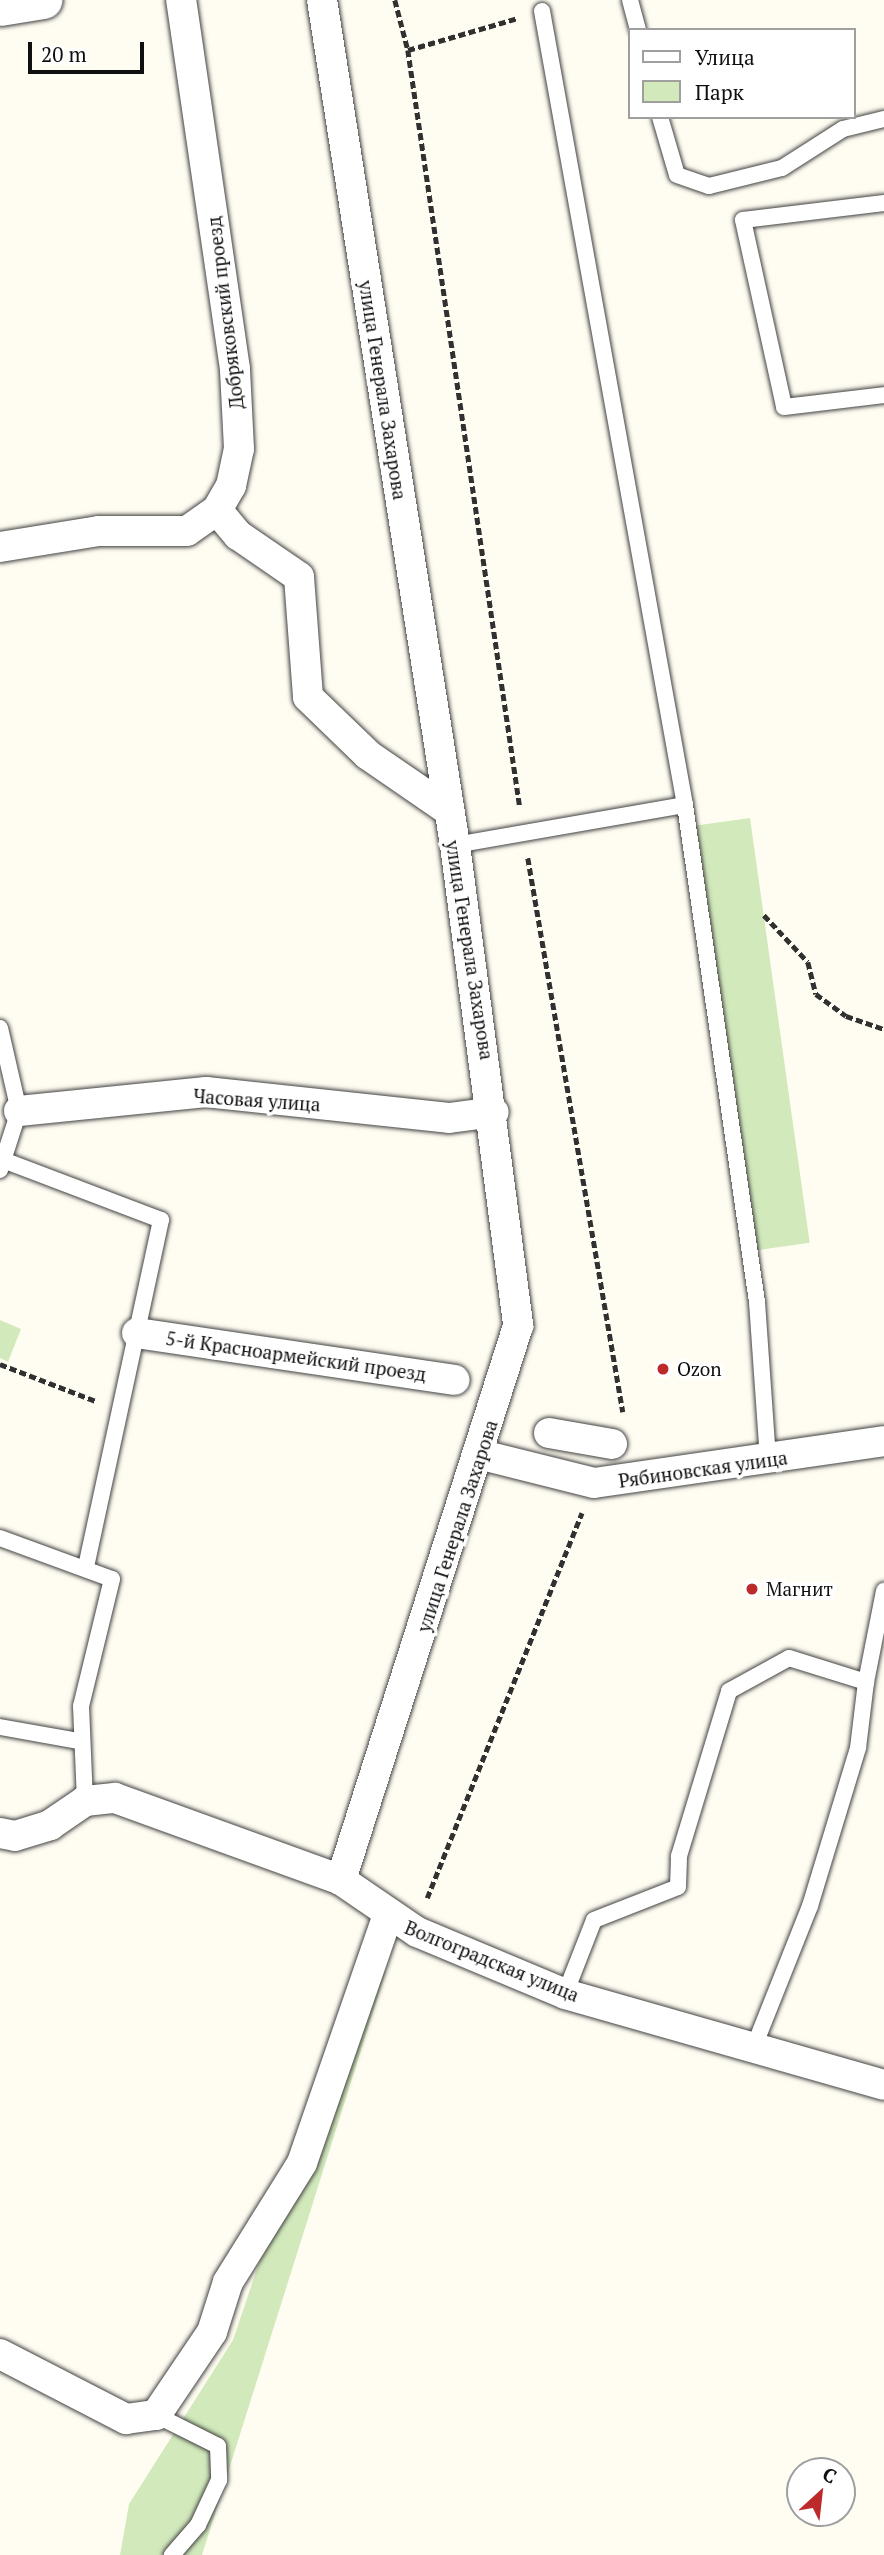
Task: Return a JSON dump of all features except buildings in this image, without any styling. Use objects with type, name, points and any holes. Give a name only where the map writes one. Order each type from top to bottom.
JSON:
[{"type":"street","points":[[0,7],[43,0]]},
{"type":"street","name":"Добряковский проезд","points":[[181,0],[235,369],[239,449],[230,486],[217,510]]},
{"type":"street","name":"улица Генерала Захарова","points":[[322,0],[455,845],[494,1112],[518,1326],[482,1455],[341,1880]]},
{"type":"street","points":[[0,547],[99,531],[187,531],[217,510],[238,535],[299,577],[307,696],[368,755],[448,810]]},
{"type":"street","name":"Часовая улица","points":[[19,1111],[206,1092],[449,1118],[494,1112]]},
{"type":"street","name":"5-й Красноармейский проезд","points":[[137,1332],[455,1380]]},
{"type":"street","points":[[549,1433],[612,1444]]},
{"type":"street","name":"Рябиновская улица","points":[[482,1455],[594,1483],[768,1460],[884,1441]]},
{"type":"street","name":"Волгоградская улица","points":[[85,1801],[115,1798],[341,1880],[387,1917],[565,1994],[755,2044],[884,2085]]},
{"type":"street","points":[[0,1833],[15,1836],[50,1825],[85,1801]]},
{"type":"street","points":[[0,2354],[126,2419],[156,2415],[212,2332],[228,2282],[302,2163],[387,1917]]},
{"type":"lane","points":[[630,0],[637,28]]},
{"type":"lane","points":[[542,11],[685,805],[757,1302],[768,1460]]},
{"type":"lane","points":[[661,119],[677,175],[709,186],[782,168],[843,129],[884,119]]},
{"type":"lane","points":[[884,203],[743,220],[784,407],[884,395]]},
{"type":"lane","points":[[455,845],[685,805]]},
{"type":"lane","points":[[0,1028],[19,1111],[2,1165],[161,1220],[86,1568]]},
{"type":"lane","points":[[0,1538],[112,1579],[78,1741],[85,1801]]},
{"type":"lane","points":[[755,2044],[822,1867],[858,1748],[866,1682],[884,1591]]},
{"type":"lane","points":[[565,1994],[594,1920],[678,1887],[679,1856],[729,1691],[789,1658],[866,1682]]},
{"type":"lane","points":[[0,1727],[78,1741]]},
{"type":"lane","points":[[156,2415],[218,2446],[219,2480],[198,2525],[172,2555]]},
{"type":"path","points":[[408,50],[542,11]]},
{"type":"path","points":[[764,915],[808,962],[816,995],[846,1016],[884,1028]]},
{"type":"path","points":[[0,1364],[120,1410]]},
{"type":"green space","points":[[750,818],[810,1243],[754,1251],[695,826]]},
{"type":"green space","points":[[0,1320],[21,1329],[8,1362],[0,1358]]},
{"type":"green space","points":[[386,1971],[202,2555],[120,2555],[129,2504],[233,2340],[263,2251],[312,2173],[368,1996]]},
{"type":"place","name":"Ozon","points":[[663,1369]]},
{"type":"place","name":"Магнит","points":[[752,1589]]}]
